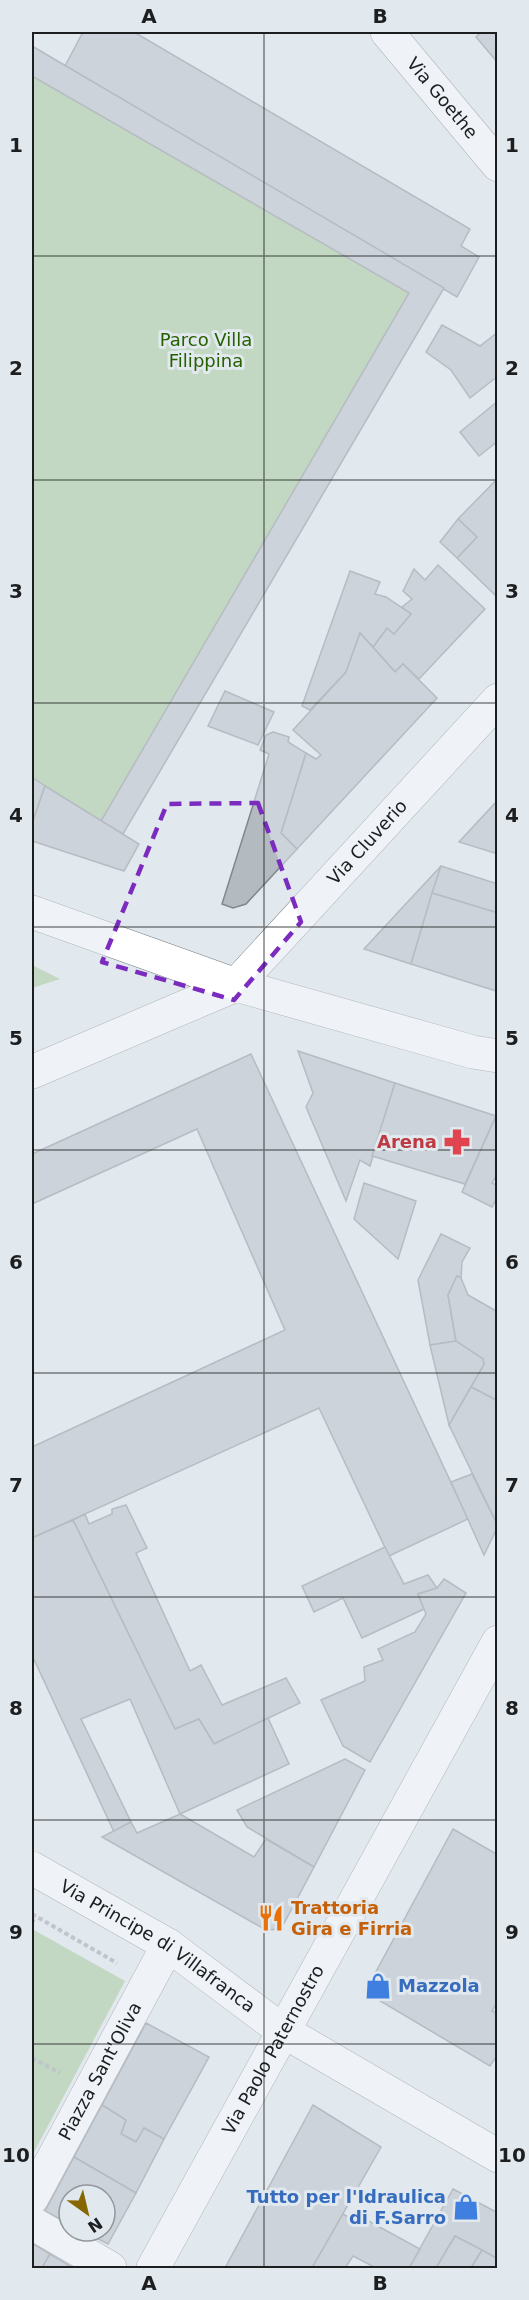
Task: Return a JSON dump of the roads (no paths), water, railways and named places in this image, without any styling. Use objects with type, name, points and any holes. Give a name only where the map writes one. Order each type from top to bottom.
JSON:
[{"type":"street","name":"Via Goethe","points":[[397,35],[498,165]]},
{"type":"street","name":"Via Cluverio","points":[[236,986],[498,700]]},
{"type":"street","points":[[32,912],[236,986],[489,1058]]},
{"type":"street","points":[[32,1072],[236,986]]},
{"type":"street","name":"Via Paolo Paternostro","points":[[153,2268],[498,1642]]},
{"type":"street","name":"Via Principe di Villafranca","points":[[32,1868],[168,1946],[283,2031],[498,2156]]},
{"type":"street","name":"Piazza Sant'Oliva","points":[[32,2198],[168,1946]]},
{"type":"street","points":[[32,2223],[110,2268]]},
{"type":"place","name":"Arena","points":[[457,1142]]},
{"type":"place","name":"Trattoria Gira e Firria","points":[[271,1918]]},
{"type":"place","name":"Mazzola","points":[[378,1986]]},
{"type":"place","name":"Tutto per l'Idraulica di F.Sarro","points":[[466,2207]]},
{"type":"park label","name":"Parco Villa Filippina","points":[[206,350]]}]
